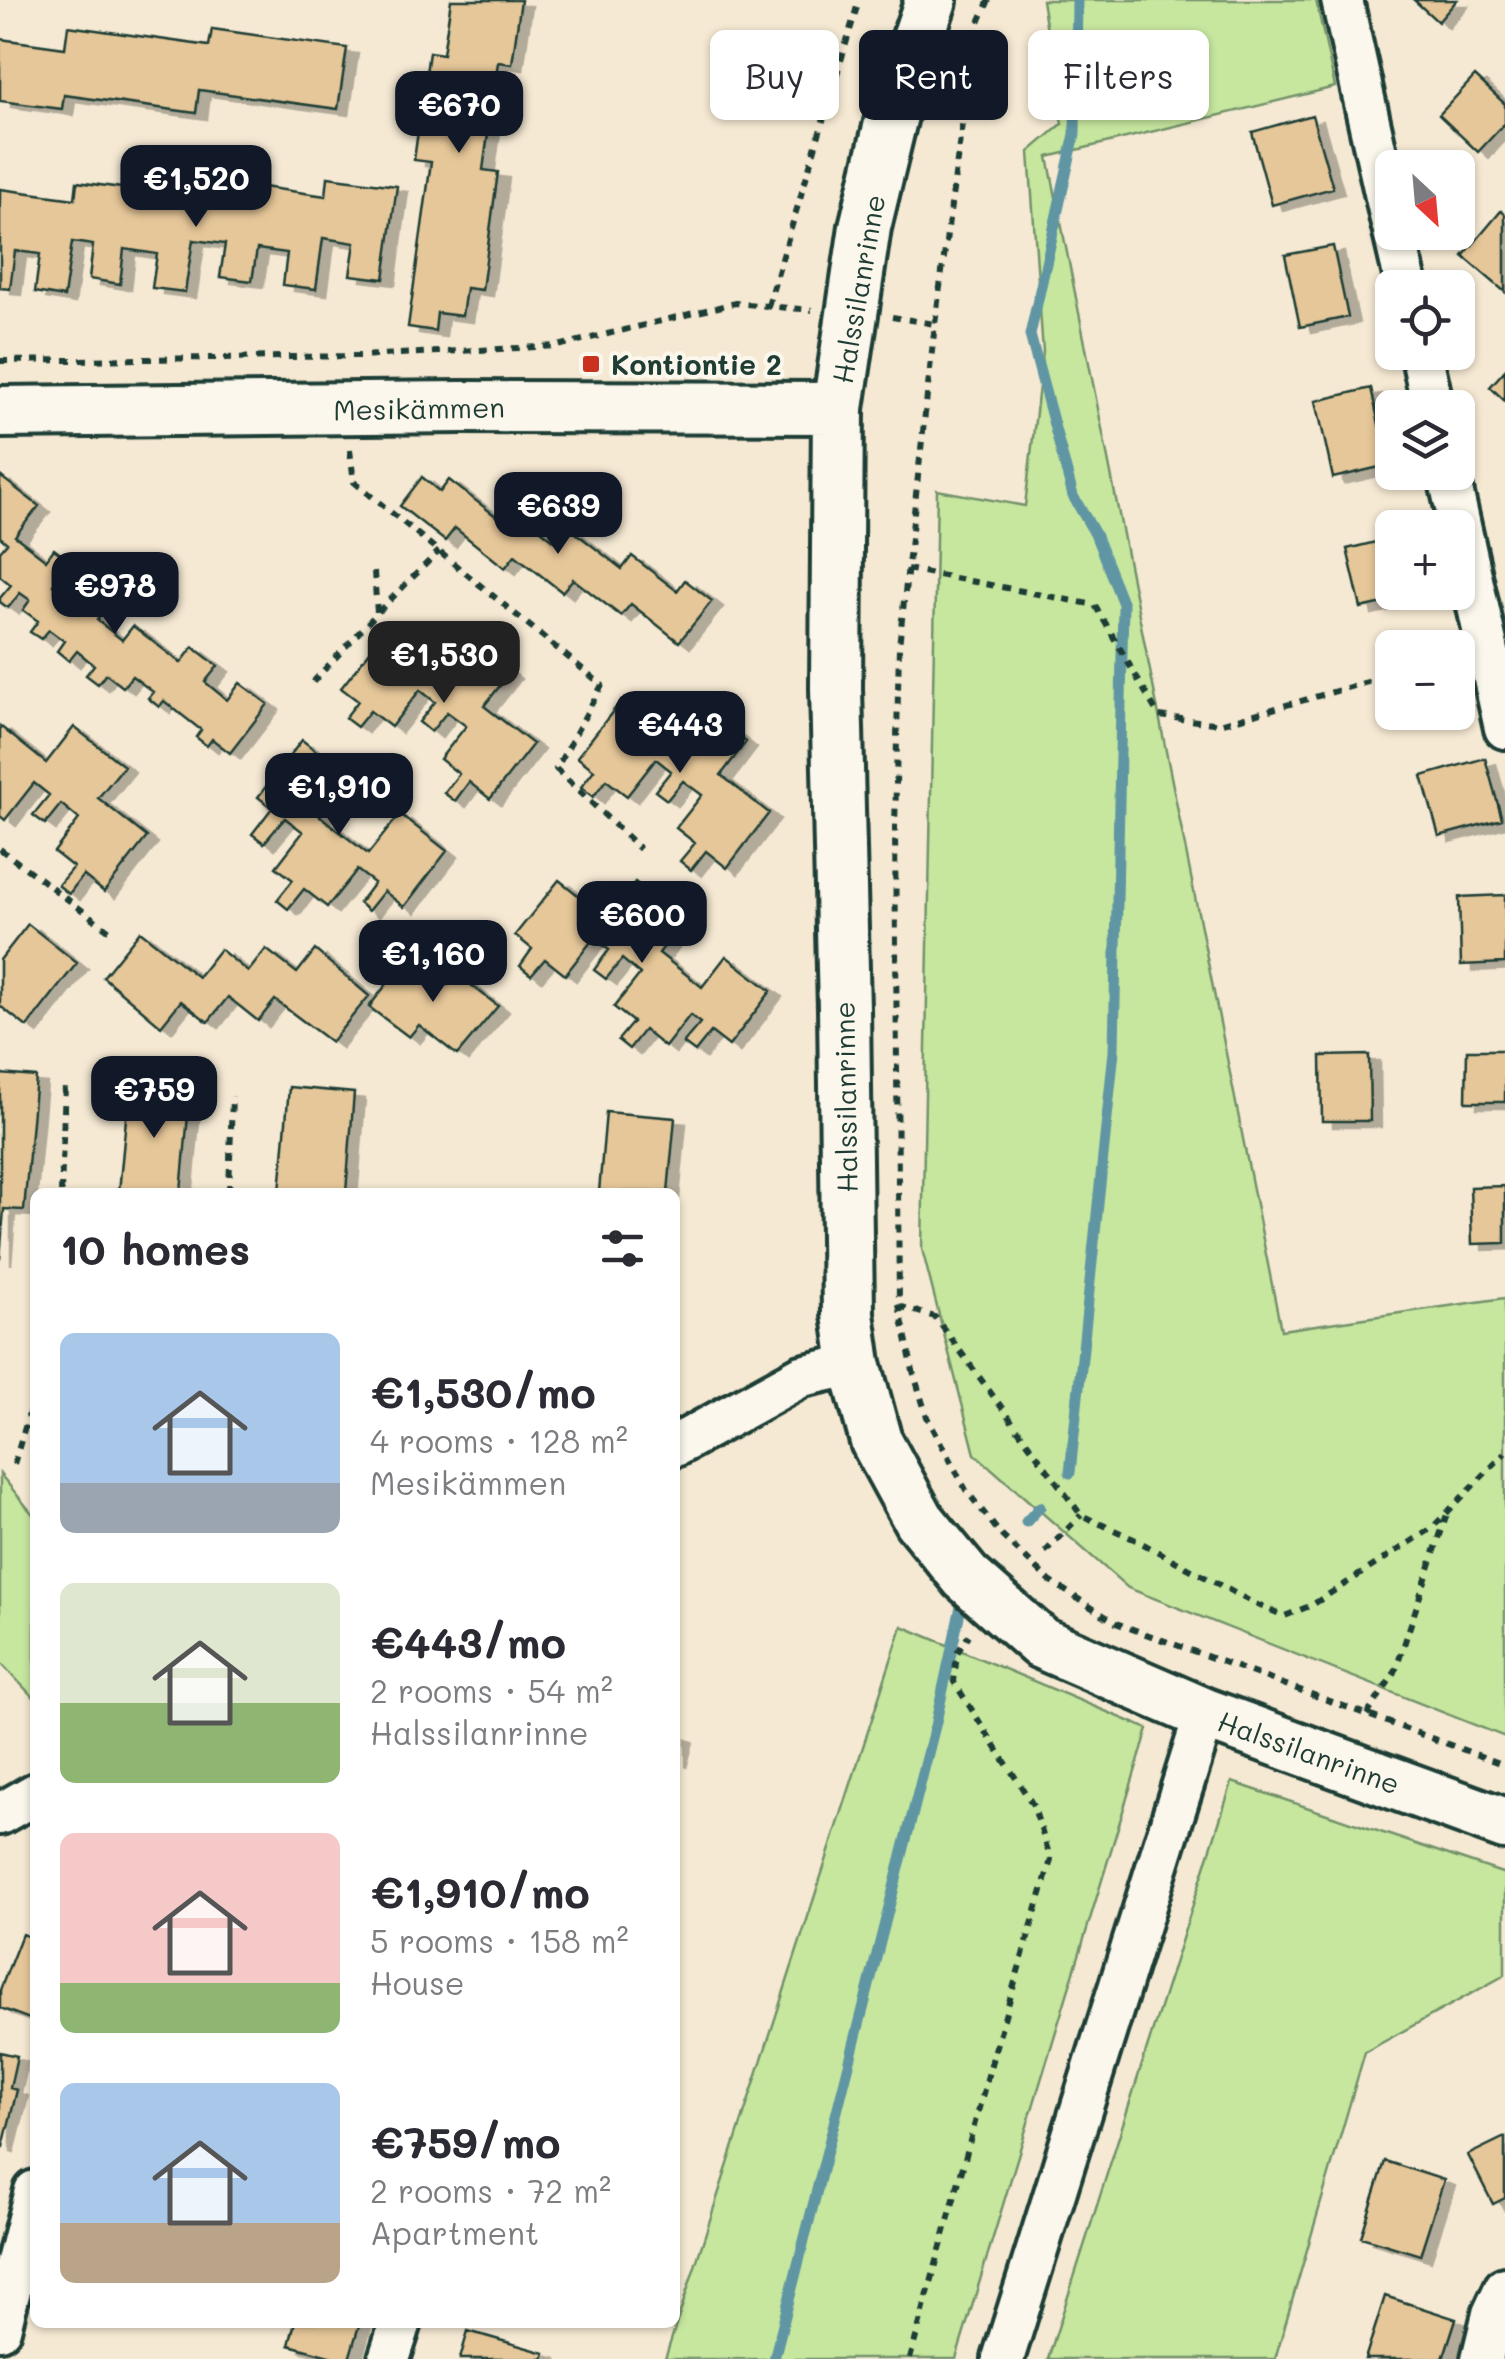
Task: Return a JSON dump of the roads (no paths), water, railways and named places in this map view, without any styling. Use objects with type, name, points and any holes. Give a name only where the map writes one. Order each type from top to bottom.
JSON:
[{"type":"street","name":"Halssilanrinne","points":[[931,0],[892,110],[865,228],[838,408],[836,688],[848,1314],[855,1364],[876,1441],[919,1520],[966,1577],[1042,1643],[1206,1714],[1505,1824]]},
{"type":"street","points":[[1342,0],[1375,150]]},
{"type":"street","name":"Mesikämmen","points":[[0,412],[838,408]]},
{"type":"street","points":[[1452,490],[1499,678],[1505,728]]},
{"type":"street","points":[[680,1443],[802,1376],[855,1364]]},
{"type":"street","points":[[1003,2359],[1206,1714]]},
{"type":"street","points":[[0,1814],[30,1797]]},
{"type":"street","points":[[0,2329],[30,2211]]},
{"type":"street","points":[[1482,2359],[1505,2288]]},
{"type":"street","points":[[390,2359],[399,2328]]},
{"type":"waterway","points":[[1070,1473],[1114,1051],[1123,604],[1095,534],[1073,496],[1030,335],[1075,134],[1077,0]]},
{"type":"waterway","points":[[1026,1522],[1040,1507]]},
{"type":"waterway","points":[[774,2359],[935,1726],[964,1593]]},
{"type":"place","name":"Kontiontie 2","points":[[591,364]]}]
